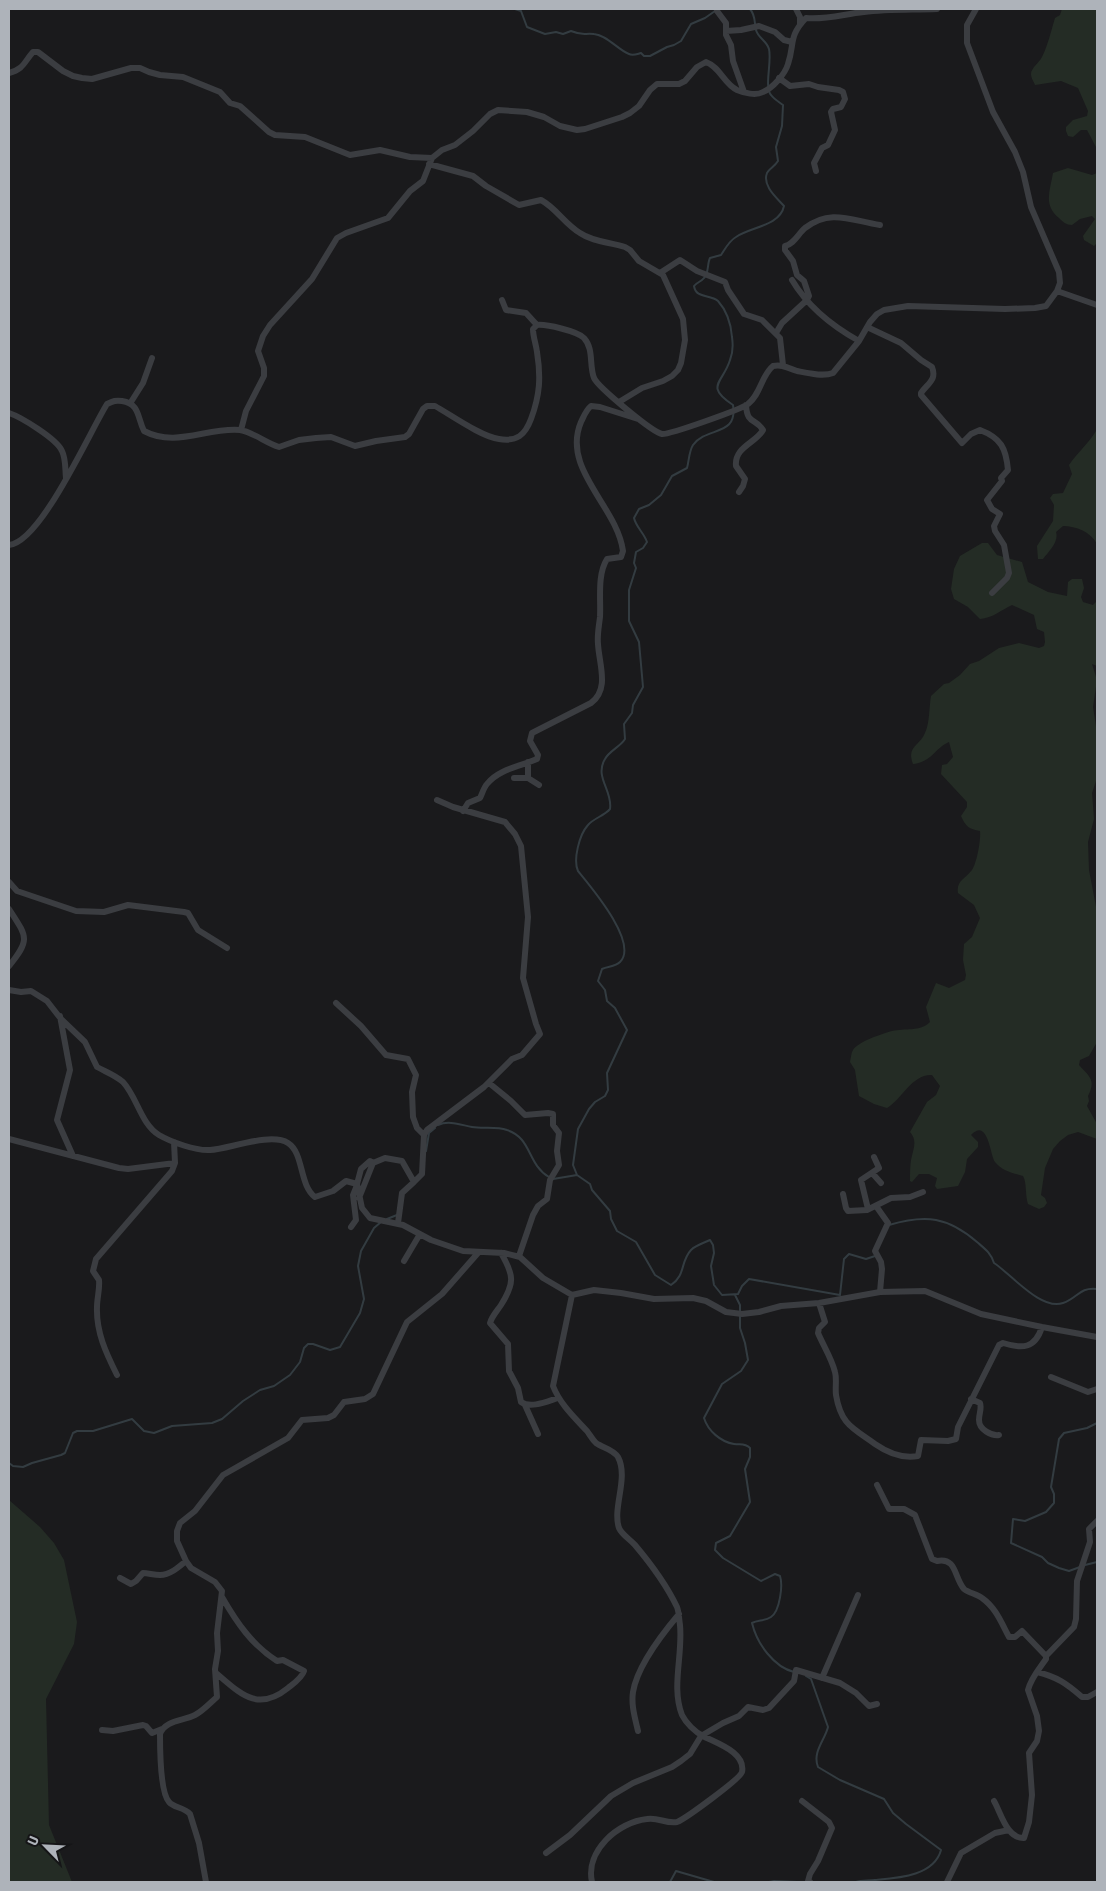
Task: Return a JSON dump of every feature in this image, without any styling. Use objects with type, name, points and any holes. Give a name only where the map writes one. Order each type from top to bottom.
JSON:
[{"type":"street","points":[[796,9],[800,17],[800,24]]},
{"type":"street","points":[[241,430],[249,404],[264,376],[264,368],[258,351],[263,336],[312,280],[337,238],[340,235],[388,218],[410,191],[423,181],[431,161],[442,150],[455,145],[473,131],[490,114],[498,110],[510,109],[544,117],[560,126],[577,130],[585,129],[622,117],[639,106],[650,90],[657,84],[679,84],[685,81],[692,71],[706,62],[712,64],[735,89],[744,92],[763,93],[779,78],[788,65],[792,42],[800,24],[806,18],[819,19],[862,12],[898,9],[937,9]]},
{"type":"street","points":[[9,545],[20,542],[30,533],[66,479],[107,404],[115,400],[131,402],[135,407],[144,431],[164,438],[241,430],[279,447],[300,440],[331,437],[355,446],[405,437],[423,409],[426,406],[435,406],[483,433],[498,439],[511,439],[521,436],[528,427],[533,414],[540,390],[537,349],[533,329],[537,325],[545,324],[582,336],[589,346],[595,379],[641,421],[656,432],[664,434],[677,432],[746,405],[758,393],[765,376],[771,368],[777,365],[783,365],[798,371],[830,375],[837,370],[877,314],[890,309],[908,306],[1035,308],[1046,306],[1057,291],[1060,283],[1059,272],[1031,207],[1023,172],[1015,152],[993,112],[967,43],[967,25],[976,9]]},
{"type":"street","points":[[717,11],[726,23],[726,31],[731,45],[734,64],[744,92]]},
{"type":"street","points":[[726,31],[759,26],[775,32],[784,40],[792,42]]},
{"type":"street","points":[[9,72],[17,71],[23,67],[33,52],[38,52],[73,76],[82,78],[92,79],[131,68],[140,68],[149,72],[183,77],[220,92],[230,103],[240,106],[269,132],[275,135],[305,137],[350,155],[380,150],[431,161],[473,176],[486,186],[519,205],[541,200],[581,234],[625,247],[639,261],[660,272],[666,281],[685,324],[685,340],[678,370],[664,381],[642,388],[619,402]]},
{"type":"street","points":[[779,78],[790,86],[809,84],[843,92],[845,99],[841,107],[833,109],[831,112],[835,130],[828,145],[822,148],[814,163],[816,171]]},
{"type":"street","points":[[776,333],[782,323],[809,296],[805,283],[797,275],[793,261],[785,250],[785,246],[791,243],[800,232],[812,223],[834,216],[844,216],[880,225]]},
{"type":"street","points":[[660,272],[680,260],[697,271],[725,282],[728,290],[744,314],[762,320],[776,333],[781,341],[783,365]]},
{"type":"street","points":[[792,280],[803,298],[832,325],[859,341]]},
{"type":"street","points":[[1057,291],[1097,305]]},
{"type":"street","points":[[502,300],[506,310],[526,312],[537,325]]},
{"type":"street","points":[[867,327],[901,343],[932,367],[934,372],[933,379],[921,392],[921,395],[962,443],[971,434],[980,430],[989,433],[1004,448],[1008,470],[1003,473],[999,486],[986,500],[1000,514],[994,526],[1004,545],[1009,573],[1007,578],[992,593]]},
{"type":"street","points":[[131,402],[143,383],[152,358]]},
{"type":"street","points":[[738,492],[743,486],[744,480],[736,466],[736,458],[743,448],[761,434],[763,430],[749,418],[746,405]]},
{"type":"street","points":[[463,810],[468,803],[480,798],[486,785],[496,776],[513,767],[537,759],[538,756],[530,741],[532,733],[597,699],[603,679],[598,643],[602,574],[607,559],[620,557],[623,553],[622,545],[612,521],[580,463],[576,440],[577,433],[587,410],[591,406],[600,407],[641,421]]},
{"type":"street","points":[[9,413],[17,416],[57,442],[64,456],[66,479]]},
{"type":"street","points":[[528,762],[528,778]]},
{"type":"street","points":[[514,778],[528,778],[539,785]]},
{"type":"street","points":[[398,1223],[401,1194],[421,1176],[424,1169],[424,1135],[427,1130],[488,1083],[512,1058],[522,1055],[538,1038],[540,1033],[523,978],[528,917],[521,846],[515,834],[505,822],[463,810],[437,800]]},
{"type":"street","points":[[9,882],[17,891],[76,911],[104,912],[128,905],[188,913],[198,930],[227,948]]},
{"type":"street","points":[[9,909],[23,930],[24,939],[21,950],[9,966]]},
{"type":"street","points":[[9,990],[30,991],[38,994],[51,1004],[85,1042],[97,1067],[111,1073],[124,1084],[154,1132],[174,1142],[208,1151],[264,1140],[285,1142],[293,1148],[313,1196],[317,1197],[333,1191],[346,1181],[357,1184]]},
{"type":"street","points":[[336,1003],[361,1026],[386,1056],[408,1059],[416,1075],[412,1092],[413,1117],[416,1128],[424,1135]]},
{"type":"street","points":[[60,1016],[70,1070],[58,1120],[73,1156]]},
{"type":"street","points":[[488,1083],[525,1115],[553,1114],[553,1125],[559,1133],[557,1151],[559,1165],[550,1180],[547,1199],[538,1206],[530,1220],[518,1256]]},
{"type":"street","points":[[9,1139],[128,1168],[175,1163]]},
{"type":"street","points":[[117,1375],[103,1347],[99,1334],[96,1306],[99,1280],[93,1272],[93,1267],[96,1259],[118,1232],[172,1171],[175,1163],[174,1142]]},
{"type":"street","points":[[868,1209],[861,1180],[873,1174],[879,1167],[874,1157]]},
{"type":"street","points":[[350,1227],[356,1220],[353,1195],[361,1169],[369,1164],[370,1161],[372,1163],[385,1158],[402,1161],[414,1182]]},
{"type":"street","points":[[360,1198],[372,1163]]},
{"type":"street","points":[[873,1174],[881,1184]]},
{"type":"street","points":[[357,1184],[362,1208],[370,1218],[398,1223],[443,1245],[463,1251],[518,1256],[543,1278],[572,1295],[594,1290],[654,1299],[698,1299],[733,1313],[742,1314],[781,1306],[880,1292],[928,1291],[974,1311],[1042,1328],[1097,1337]]},
{"type":"street","points":[[843,1194],[848,1211],[868,1209],[891,1198],[910,1196],[923,1192]]},
{"type":"street","points":[[876,1206],[888,1223],[875,1253],[881,1262],[882,1269],[880,1292]]},
{"type":"street","points":[[404,1261],[420,1234]]},
{"type":"street","points":[[102,1730],[113,1731],[143,1725],[152,1733],[169,1724],[194,1715],[217,1697],[217,1633],[222,1591],[219,1586],[191,1568],[186,1562],[177,1541],[178,1527],[183,1519],[197,1509],[223,1475],[288,1438],[302,1420],[328,1418],[334,1415],[344,1402],[365,1399],[373,1394],[407,1322],[442,1294],[478,1253]]},
{"type":"street","points":[[501,1253],[512,1271],[512,1278],[506,1297],[490,1323],[508,1344],[509,1371],[518,1388],[521,1402],[525,1405],[538,1434]]},
{"type":"street","points":[[572,1295],[552,1381],[553,1386],[558,1398],[595,1442],[618,1458],[621,1472],[619,1528],[662,1579],[678,1609],[680,1647],[677,1690],[680,1707],[687,1722],[702,1736],[728,1748],[739,1758],[742,1769],[740,1776],[683,1819],[671,1823],[650,1818],[624,1825],[604,1842],[593,1860],[590,1873],[592,1882]]},
{"type":"street","points":[[819,1302],[826,1322],[819,1328],[818,1333],[835,1370],[836,1394],[839,1406],[847,1423],[863,1437],[890,1454],[916,1456],[919,1454],[921,1440],[948,1441],[956,1439],[957,1428],[999,1345],[1003,1343],[1014,1346],[1028,1346],[1034,1341],[1042,1328]]},
{"type":"street","points":[[1051,1378],[1088,1392],[1097,1389]]},
{"type":"street","points":[[525,1405],[539,1404],[558,1398]]},
{"type":"street","points":[[971,1399],[982,1406],[979,1420],[983,1429],[991,1434],[999,1435]]},
{"type":"street","points":[[877,1485],[889,1508],[904,1509],[915,1515],[932,1559],[949,1562],[964,1588],[983,1598],[997,1613],[1009,1637],[1015,1637],[1022,1632],[1046,1656]]},
{"type":"street","points":[[994,1801],[1009,1830],[1015,1836],[1023,1838],[1029,1822],[1031,1785],[1028,1759],[1029,1753],[1037,1741],[1039,1731],[1037,1716],[1028,1690],[1046,1656],[1074,1627],[1076,1620],[1076,1586],[1090,1539],[1089,1528],[1097,1521]]},
{"type":"street","points":[[120,1578],[131,1584],[143,1573],[166,1574],[176,1570],[186,1562]]},
{"type":"street","points":[[822,1678],[858,1595]]},
{"type":"street","points":[[216,1673],[247,1698],[257,1701],[275,1696],[286,1690],[303,1675],[304,1671],[283,1660],[277,1661],[262,1651],[239,1626],[222,1598]]},
{"type":"street","points":[[638,1731],[633,1705],[636,1679],[678,1614]]},
{"type":"street","points":[[546,1853],[570,1835],[611,1796],[633,1782],[672,1767],[681,1761],[690,1754],[702,1736],[730,1719],[739,1716],[748,1707],[763,1710],[769,1708],[791,1686],[796,1670],[840,1683],[856,1692],[868,1705],[877,1704]]},
{"type":"street","points":[[1037,1672],[1064,1682],[1082,1697],[1088,1697],[1097,1692]]},
{"type":"street","points":[[162,1729],[160,1750],[162,1781],[166,1797],[170,1803],[187,1810],[190,1814],[206,1882]]},
{"type":"street","points":[[802,1801],[829,1822],[832,1828],[818,1861],[810,1874],[808,1880],[810,1882]]},
{"type":"street","points":[[947,1882],[962,1853],[995,1833],[1009,1830]]},
{"type":"shaded area","points":[[1062,9],[1097,9],[1097,149],[1087,130],[1081,130],[1073,137],[1068,136],[1066,131],[1066,127],[1073,120],[1087,116],[1088,111],[1078,88],[1061,81],[1035,85],[1031,77],[1032,70],[1041,59],[1048,43],[1055,18],[1060,15]]},
{"type":"shaded area","points":[[1068,168],[1092,175],[1097,173],[1097,243],[1094,246],[1084,240],[1083,236],[1095,219],[1092,216],[1080,219],[1072,225],[1066,224],[1054,213],[1049,203],[1053,173]]},
{"type":"shaded area","points":[[1096,431],[1097,544],[1091,536],[1083,531],[1063,526],[1056,532],[1057,536],[1051,550],[1043,559],[1038,559],[1037,546],[1053,521],[1054,505],[1050,498],[1053,494],[1063,493],[1072,474],[1069,465]]},
{"type":"shaded area","points":[[982,543],[988,543],[997,555],[1022,562],[1028,582],[1048,592],[1067,596],[1068,582],[1072,579],[1082,579],[1084,588],[1081,597],[1083,602],[1093,605],[1097,601],[1097,666],[1092,664],[1097,680],[1093,707],[1097,733],[1097,778],[1092,793],[1094,819],[1088,842],[1089,870],[1097,912],[1097,1042],[1089,1056],[1080,1060],[1079,1065],[1092,1082],[1087,1106],[1097,1124],[1097,1139],[1078,1132],[1068,1135],[1053,1149],[1045,1168],[1041,1195],[1047,1203],[1039,1209],[1028,1204],[1023,1176],[1004,1170],[995,1162],[988,1139],[981,1131],[971,1135],[978,1142],[978,1147],[967,1159],[965,1172],[958,1186],[937,1189],[935,1186],[937,1178],[929,1174],[919,1174],[912,1182],[910,1181],[914,1139],[910,1132],[927,1102],[936,1095],[940,1086],[932,1075],[919,1078],[887,1108],[859,1096],[855,1070],[850,1062],[853,1050],[865,1041],[892,1031],[922,1027],[930,1022],[926,1007],[936,983],[949,988],[965,980],[964,944],[972,937],[980,918],[974,905],[958,893],[958,886],[972,870],[976,862],[980,831],[968,827],[965,823],[961,816],[967,807],[967,802],[941,774],[942,765],[947,764],[953,757],[949,742],[925,761],[919,763],[913,764],[911,753],[927,729],[931,696],[944,684],[949,683],[960,675],[970,664],[979,661],[999,648],[1019,643],[1039,648],[1044,646],[1045,642],[1044,632],[1037,629],[1034,615],[1012,605],[993,615],[980,619],[968,607],[954,599],[951,589],[954,569],[960,556]]},
{"type":"shaded area","points":[[9,1500],[40,1527],[54,1543],[64,1560],[77,1622],[74,1644],[46,1699],[49,1825],[72,1882],[9,1882]]},
{"type":"waterway","points":[[515,9],[521,11],[527,27],[545,34],[556,32],[563,34],[571,31],[581,34],[599,35],[629,54],[641,53],[644,56],[650,56],[681,41],[691,24],[715,11]]},
{"type":"waterway","points":[[750,9],[754,17],[757,33],[769,49],[769,91],[783,105],[782,126],[776,147],[778,161],[767,173],[766,178],[768,187],[784,206],[777,218],[736,237],[729,243],[721,255],[710,258],[706,276],[694,286],[700,295],[718,301],[730,323],[733,343],[732,354],[717,388],[724,399],[733,405],[733,415],[731,422],[726,427],[706,435],[693,445],[687,468],[672,476],[661,495],[649,505],[639,509],[634,518],[647,542],[643,548],[636,552],[634,563],[636,568],[629,590],[629,621],[639,642],[643,687],[633,705],[632,713],[624,724],[625,739],[607,756],[602,766],[610,809],[590,823],[585,829],[578,848],[576,861],[578,871],[611,915],[623,942],[624,953],[620,962],[602,969],[598,981],[605,990],[607,1001],[615,1008],[627,1030],[607,1073],[608,1090],[605,1096],[595,1102],[589,1109],[578,1129],[573,1165],[577,1175],[590,1184],[592,1190],[610,1211],[611,1219],[617,1231],[636,1242],[655,1275],[671,1285],[679,1277],[685,1259],[691,1250],[710,1240],[714,1253],[711,1266],[714,1285],[722,1295],[738,1294],[742,1286],[749,1279],[840,1295],[844,1259],[849,1254],[866,1259],[875,1256]]},
{"type":"waterway","points":[[438,1125],[451,1123],[476,1128],[507,1130],[521,1139],[542,1172],[549,1177]]},
{"type":"waterway","points":[[426,1151],[429,1133],[435,1128]]},
{"type":"waterway","points":[[553,1179],[577,1175]]},
{"type":"waterway","points":[[387,1219],[397,1215]]},
{"type":"waterway","points":[[889,1225],[925,1219],[936,1220],[956,1227],[985,1249],[994,1263],[1045,1302],[1063,1303],[1082,1291],[1097,1289]]},
{"type":"waterway","points":[[9,1463],[13,1466],[23,1467],[61,1455],[65,1453],[73,1433],[77,1431],[93,1431],[132,1419],[144,1431],[154,1433],[172,1426],[212,1423],[222,1419],[243,1401],[260,1390],[274,1386],[290,1375],[300,1362],[304,1348],[308,1344],[330,1350],[340,1347],[360,1313],[364,1299],[358,1266],[361,1251],[374,1228],[381,1222]]},
{"type":"waterway","points":[[735,1295],[740,1305],[740,1312]]},
{"type":"waterway","points":[[740,1316],[740,1328],[748,1360],[741,1371],[722,1384],[704,1418],[712,1431],[720,1438],[729,1443],[745,1445],[750,1448],[750,1457],[745,1469],[750,1502],[730,1536],[716,1543],[715,1550],[723,1558],[761,1581],[775,1574],[780,1576],[780,1598],[777,1609],[771,1617],[752,1623],[754,1631],[767,1654],[780,1665],[794,1672]]},
{"type":"waterway","points":[[1080,1567],[1069,1571],[1059,1568],[1048,1563],[1042,1557],[1011,1543],[1013,1519],[1025,1521],[1046,1512],[1054,1503],[1054,1494],[1051,1487],[1059,1439],[1064,1433],[1087,1428],[1097,1423]]},
{"type":"waterway","points":[[1085,1565],[1097,1562]]},
{"type":"waterway","points":[[806,1676],[811,1679],[828,1727],[818,1751],[818,1767],[840,1780],[884,1799],[893,1813],[941,1850],[937,1859],[931,1865],[914,1874],[856,1882]]},
{"type":"waterway","points":[[670,1882],[676,1871],[714,1882]]},
{"type":"waterway","points":[[769,1882],[797,1882]]}]
